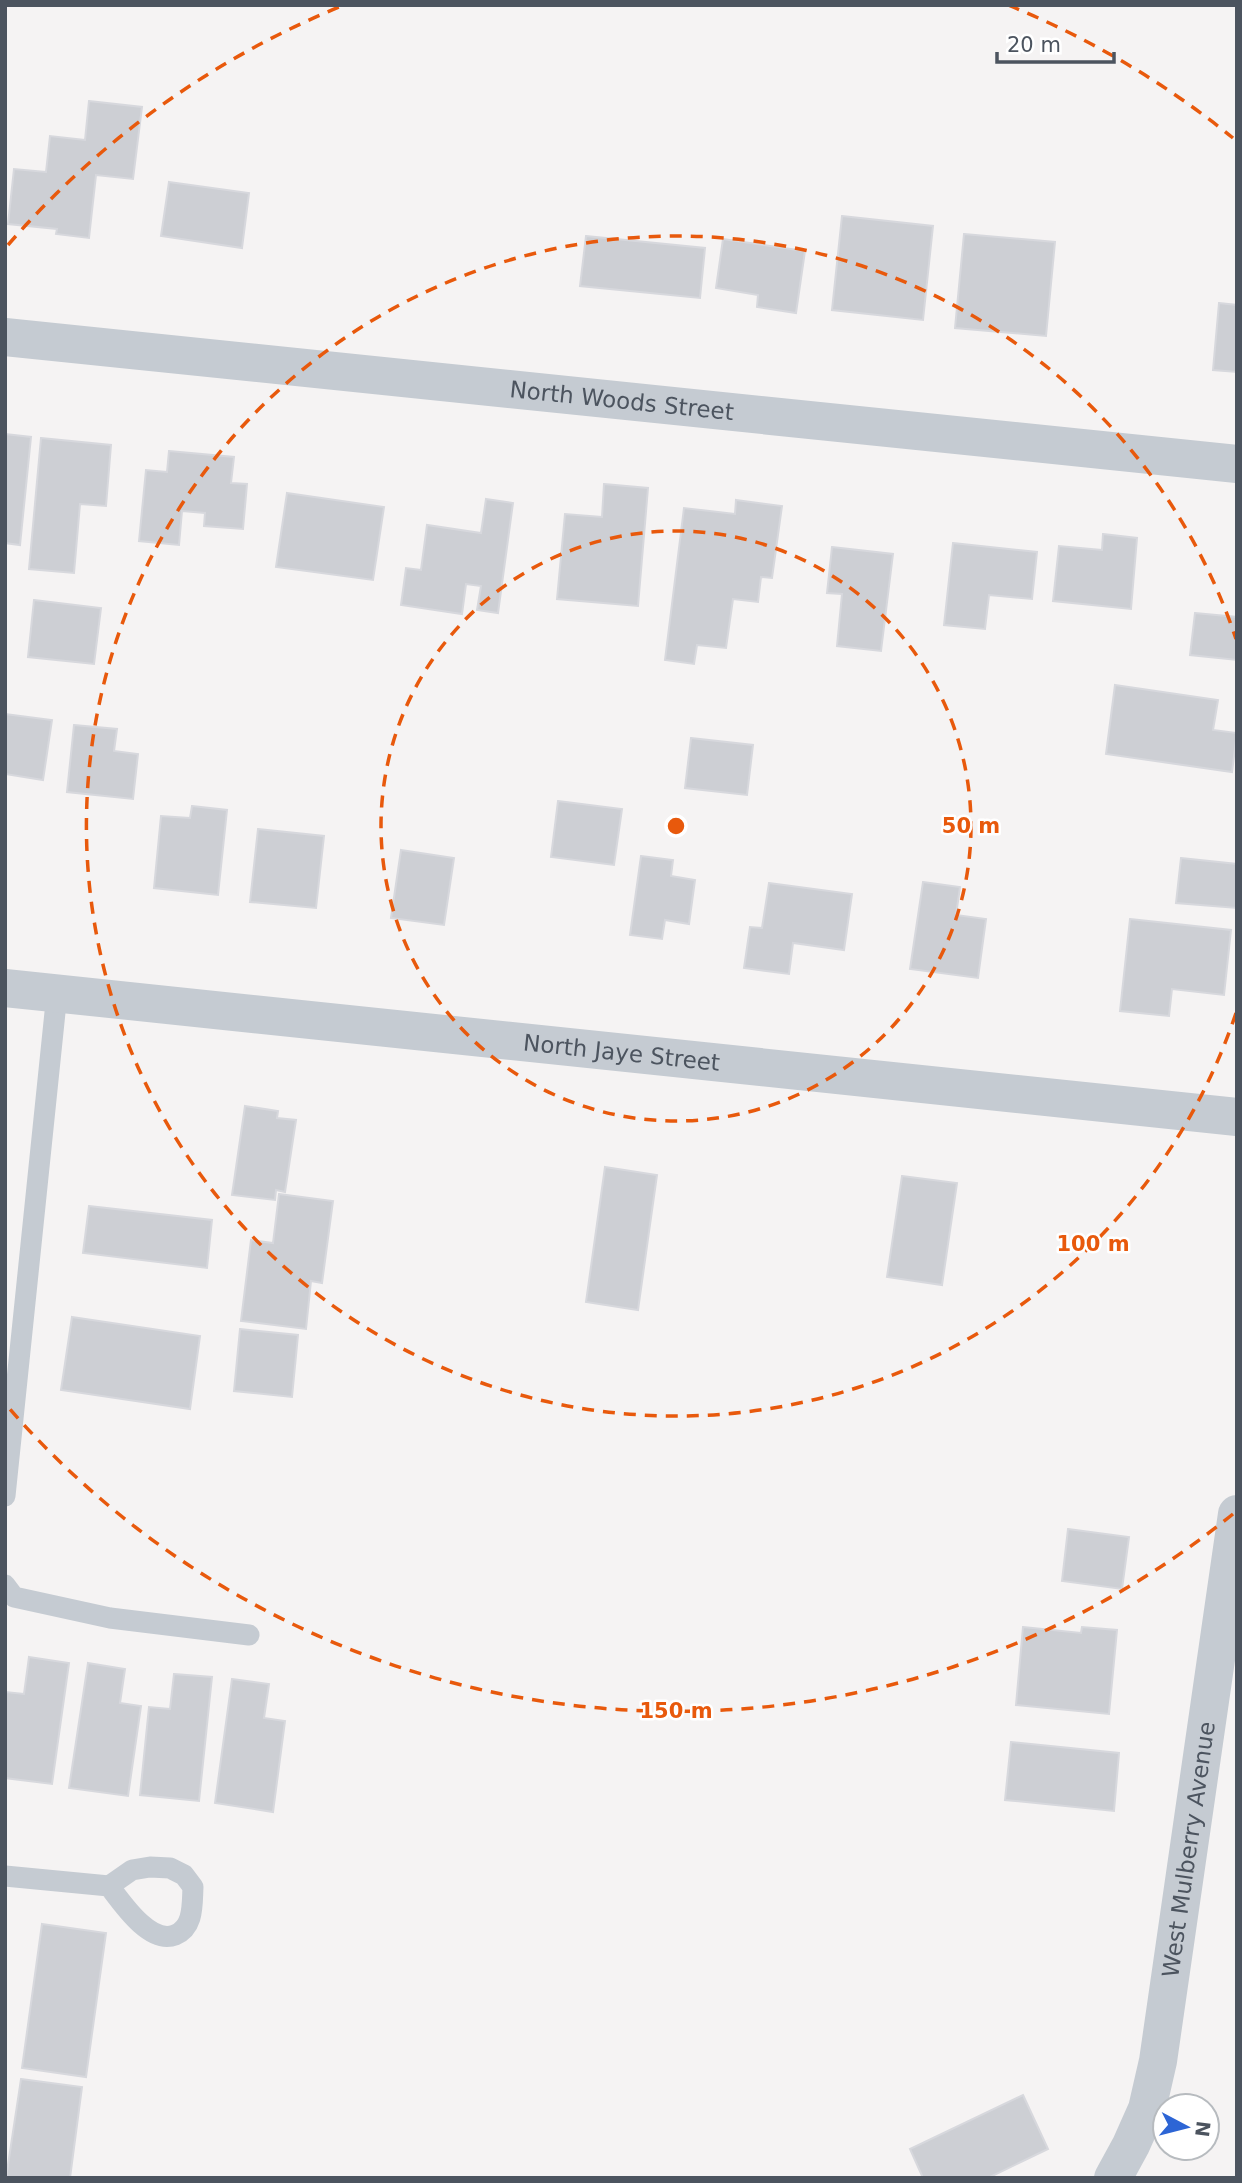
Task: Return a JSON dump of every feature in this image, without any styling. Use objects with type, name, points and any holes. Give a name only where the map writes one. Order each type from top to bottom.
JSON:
[{"type":"street","name":"North Woods Street","points":[[5,337],[1237,464]]},
{"type":"street","name":"North Jaye Street","points":[[5,988],[1237,1117]]},
{"type":"street","name":"West Mulberry Avenue","points":[[1113,2178],[1147,2109],[1158,2061],[1237,1514]]},
{"type":"lane","points":[[5,1496],[57,993]]},
{"type":"lane","points":[[5,1585],[14,1597],[110,1618],[249,1635]]},
{"type":"lane","points":[[5,1876],[109,1886]]},
{"type":"building","points":[[89,101],[142,107],[133,179],[96,175],[89,238],[56,234],[57,229],[8,224],[14,169],[46,172],[50,136],[85,140]]},
{"type":"building","points":[[169,182],[249,193],[242,248],[161,236]]},
{"type":"building","points":[[842,216],[933,226],[923,320],[832,310]]},
{"type":"building","points":[[964,234],[1055,242],[1046,336],[955,328]]},
{"type":"building","points":[[586,236],[705,248],[700,298],[580,286]]},
{"type":"building","points":[[723,239],[805,251],[796,313],[757,307],[758,295],[716,288]]},
{"type":"building","points":[[1219,303],[1237,305],[1237,372],[1213,370]]},
{"type":"building","points":[[5,434],[31,437],[20,545],[5,543]]},
{"type":"building","points":[[41,438],[111,445],[106,506],[80,504],[74,573],[29,569]]},
{"type":"building","points":[[169,451],[234,457],[231,483],[247,484],[243,529],[204,526],[205,513],[182,511],[179,545],[139,541],[146,470],[167,472]]},
{"type":"building","points":[[604,484],[648,488],[638,606],[557,599],[565,514],[602,517]]},
{"type":"building","points":[[287,493],[384,507],[373,580],[276,567]]},
{"type":"building","points":[[486,499],[513,503],[498,613],[477,610],[481,586],[466,584],[462,614],[401,605],[406,568],[421,570],[427,525],[481,533]]},
{"type":"building","points":[[736,500],[782,506],[772,578],[761,577],[758,602],[733,599],[726,648],[697,645],[694,664],[665,660],[684,508],[735,514]]},
{"type":"building","points":[[1103,534],[1137,538],[1131,609],[1053,601],[1059,546],[1102,550]]},
{"type":"building","points":[[953,543],[1037,552],[1032,599],[989,595],[985,629],[944,625]]},
{"type":"building","points":[[832,547],[893,554],[881,651],[837,646],[842,594],[827,593]]},
{"type":"building","points":[[34,600],[101,608],[94,664],[28,657]]},
{"type":"building","points":[[1195,613],[1237,617],[1237,660],[1190,655]]},
{"type":"building","points":[[1115,685],[1218,700],[1213,730],[1237,733],[1232,772],[1106,754]]},
{"type":"building","points":[[5,714],[52,720],[43,780],[5,774]]},
{"type":"building","points":[[74,725],[117,729],[114,751],[138,754],[133,799],[67,792]]},
{"type":"building","points":[[691,738],[753,745],[747,795],[685,788]]},
{"type":"building","points":[[558,801],[622,809],[614,865],[551,857]]},
{"type":"building","points":[[192,806],[227,810],[218,895],[154,888],[161,816],[190,818]]},
{"type":"building","points":[[258,829],[324,836],[316,908],[250,902]]},
{"type":"building","points":[[401,850],[454,858],[444,925],[391,918]]},
{"type":"building","points":[[641,856],[673,860],[671,876],[695,880],[689,924],[665,920],[662,939],[630,935]]},
{"type":"building","points":[[1181,858],[1237,864],[1237,908],[1176,903]]},
{"type":"building","points":[[923,882],[960,887],[956,915],[986,919],[978,978],[910,969]]},
{"type":"building","points":[[769,883],[852,894],[844,950],[793,943],[789,974],[744,968],[750,927],[762,928]]},
{"type":"building","points":[[1130,919],[1231,930],[1224,995],[1172,989],[1169,1016],[1120,1011]]},
{"type":"building","points":[[245,1106],[278,1111],[277,1118],[296,1120],[285,1192],[276,1190],[275,1200],[232,1195]]},
{"type":"building","points":[[605,1167],[657,1175],[638,1310],[586,1302]]},
{"type":"building","points":[[902,1176],[957,1183],[942,1285],[887,1277]]},
{"type":"building","points":[[279,1194],[333,1201],[322,1283],[311,1281],[306,1329],[241,1321],[251,1240],[273,1243]]},
{"type":"building","points":[[89,1206],[212,1220],[207,1268],[83,1253]]},
{"type":"building","points":[[72,1317],[200,1336],[190,1409],[61,1390]]},
{"type":"building","points":[[240,1329],[298,1335],[292,1397],[234,1391]]},
{"type":"building","points":[[1068,1529],[1129,1537],[1122,1589],[1062,1581]]},
{"type":"building","points":[[1023,1627],[1081,1633],[1082,1627],[1117,1630],[1109,1714],[1016,1705]]},
{"type":"building","points":[[29,1657],[69,1663],[52,1784],[5,1778],[6,1692],[24,1694]]},
{"type":"building","points":[[88,1663],[125,1669],[120,1703],[141,1706],[128,1796],[69,1788]]},
{"type":"building","points":[[174,1674],[212,1677],[199,1801],[140,1795],[149,1707],[170,1709]]},
{"type":"building","points":[[232,1679],[269,1684],[264,1718],[285,1721],[273,1812],[215,1803]]},
{"type":"building","points":[[1011,1742],[1119,1753],[1114,1811],[1005,1800]]},
{"type":"building","points":[[42,1924],[106,1933],[86,2077],[22,2068]]},
{"type":"building","points":[[21,2079],[82,2087],[70,2178],[6,2178]]},
{"type":"building","points":[[1023,2095],[1048,2149],[988,2178],[923,2178],[910,2149]]}]
